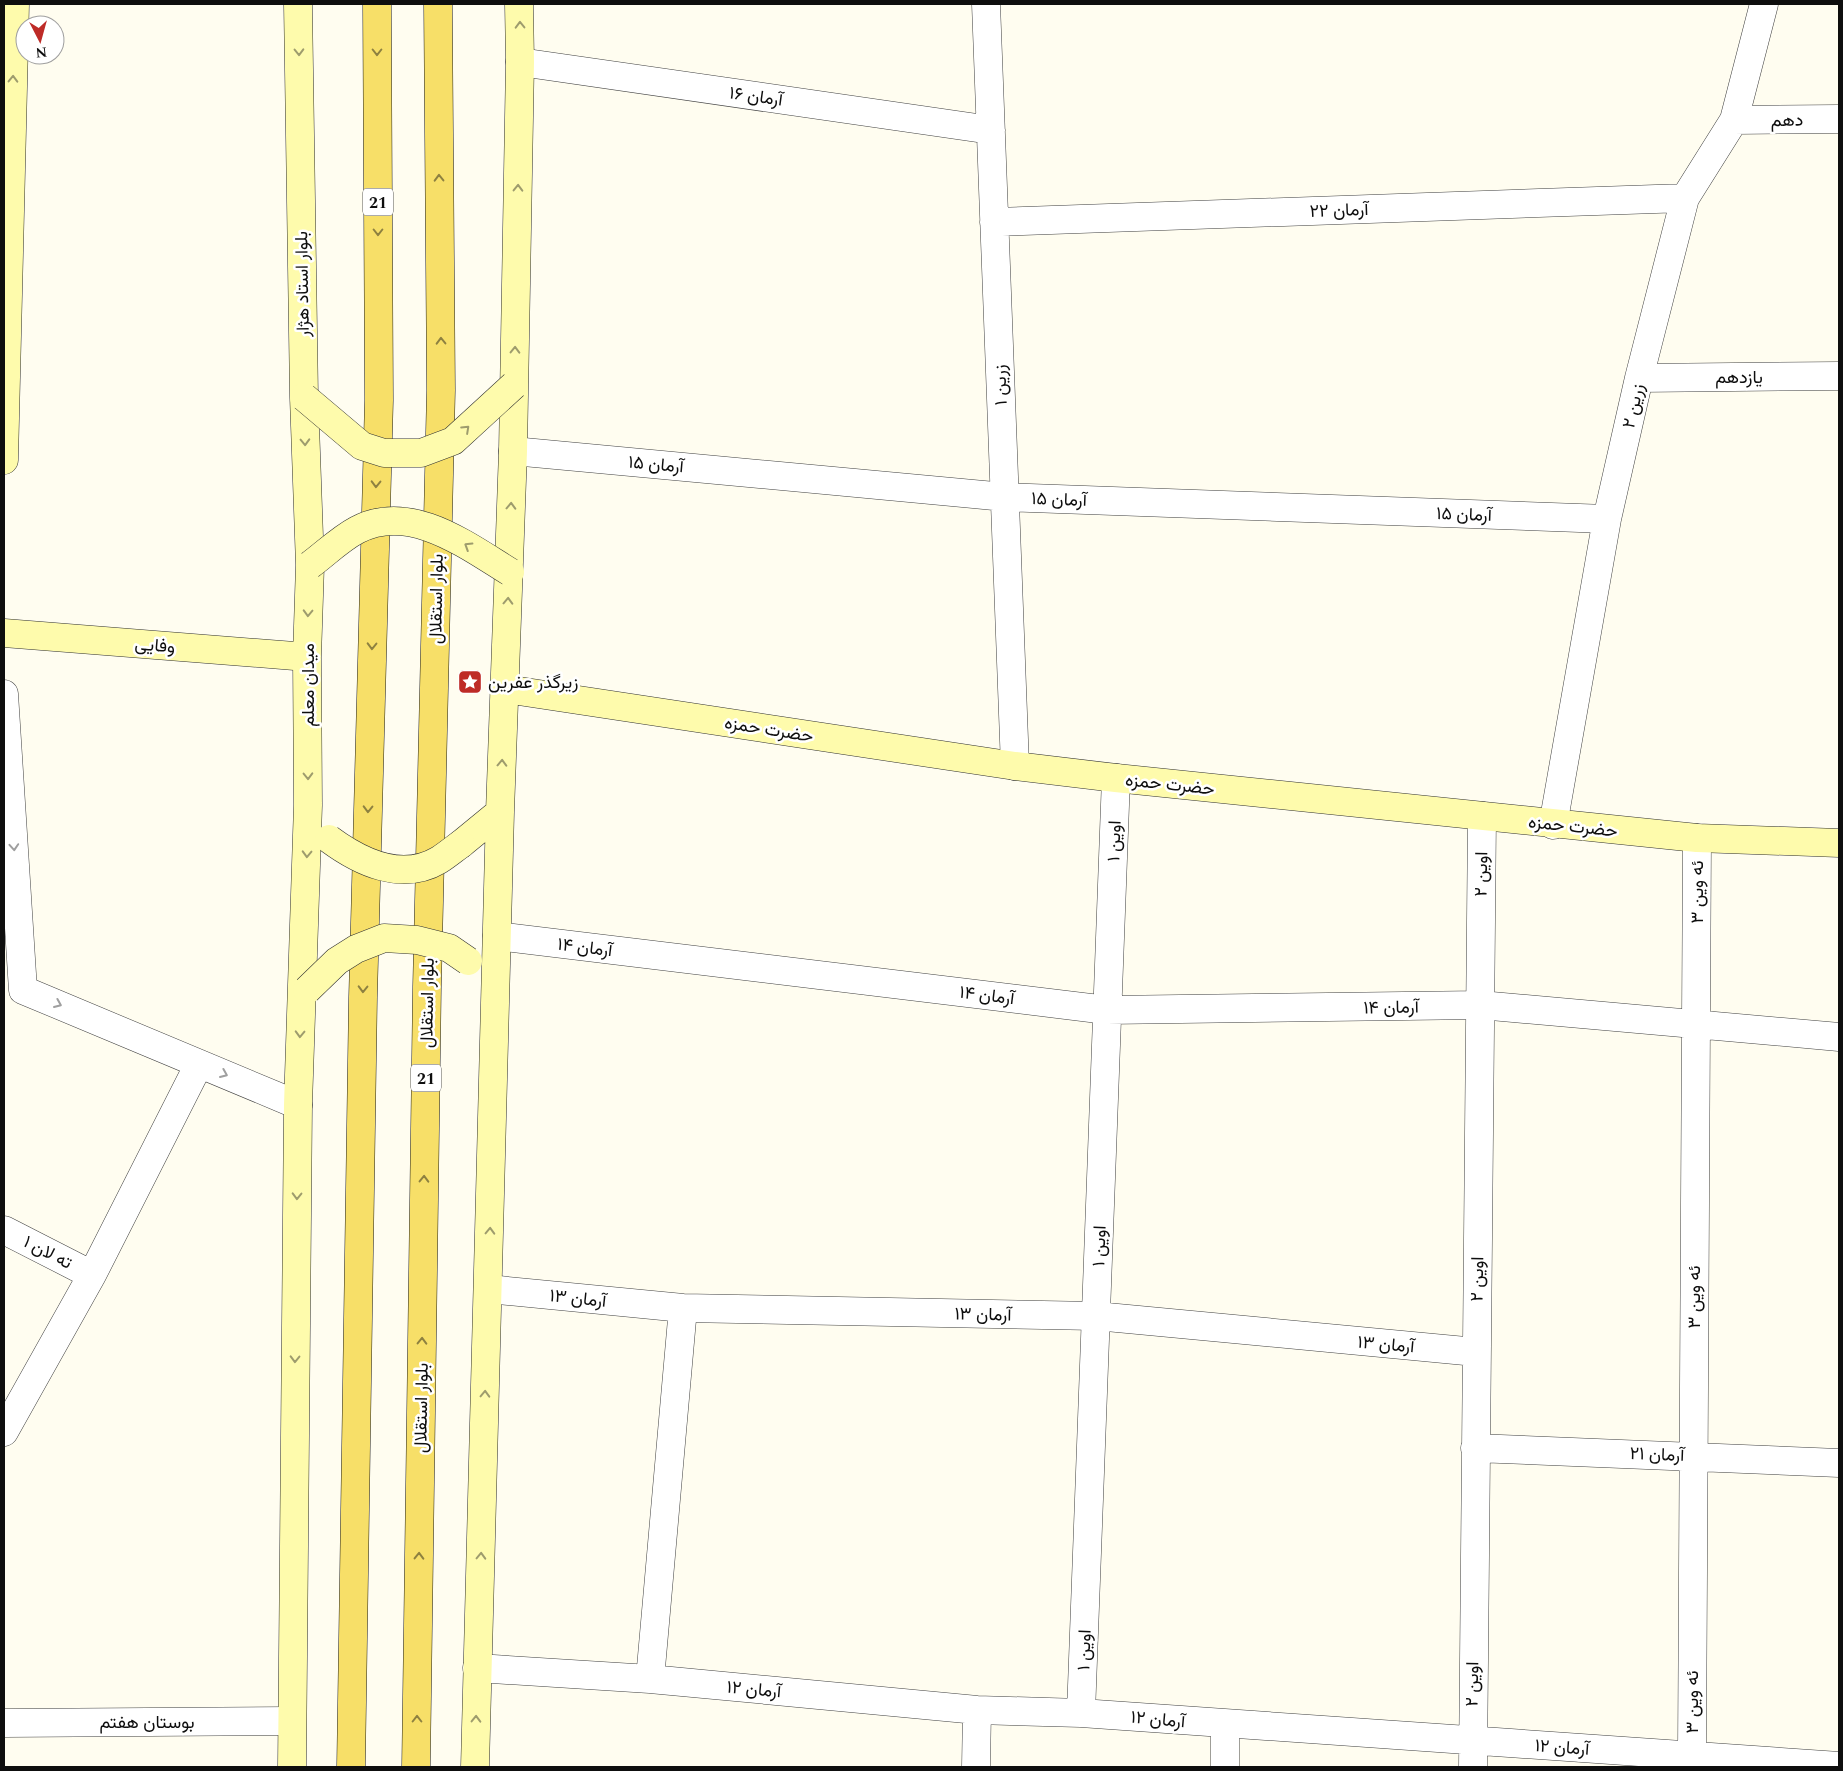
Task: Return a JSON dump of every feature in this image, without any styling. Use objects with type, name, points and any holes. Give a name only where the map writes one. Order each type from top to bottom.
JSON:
[{"type":"main road","points":[[4,460],[8,120],[15,4]]},
{"type":"main road","name":"بلوار استاد هژار","points":[[298,4],[304,396],[310,565]]},
{"type":"main road","name":"21","points":[[351,1767],[363,997],[379,400],[377,4]]},
{"type":"main road","name":"بلوار استقلال","points":[[416,1767],[427,987],[441,390],[438,4]]},
{"type":"main road","points":[[475,1767],[500,812],[510,572],[520,62],[519,4]]},
{"type":"main road","points":[[304,396],[362,446],[384,453],[421,454],[453,441],[514,385]]},
{"type":"main road","points":[[310,565],[357,530],[386,521],[422,524],[454,537],[510,572]]},
{"type":"main road","name":"میدان معلم","points":[[292,1767],[298,1105],[304,996],[308,805],[307,657],[310,565]]},
{"type":"main road","name":"وفایی","points":[[4,633],[307,657]]},
{"type":"main road","name":"حضرت حمزه","points":[[504,689],[1015,766],[1116,778],[1553,825],[1697,838],[1839,843]]},
{"type":"main road","points":[[308,805],[329,840],[351,856],[383,868],[414,868],[438,861],[500,812]]},
{"type":"main road","points":[[304,996],[338,961],[356,949],[384,938],[417,940],[449,948],[468,962],[496,1007]]},
{"type":"street","name":"زرین ۱","points":[[986,4],[1015,766]]},
{"type":"street","name":"زرین ۲","points":[[1553,825],[1607,519],[1639,378],[1685,198],[1734,120],[1764,4]]},
{"type":"street","name":"آرمان ۱۶","points":[[520,62],[991,130]]},
{"type":"street","name":"دهم","points":[[1734,120],[1839,119]]},
{"type":"street","name":"آرمان ۲۲","points":[[994,222],[1685,198]]},
{"type":"street","name":"یازدهم","points":[[1639,378],[1839,376]]},
{"type":"street","name":"آرمان ۱۵","points":[[513,451],[1005,496],[1607,519]]},
{"type":"street","points":[[4,694],[14,989],[298,1105]]},
{"type":"street","name":"اوین ۱","points":[[1081,1713],[1116,778]]},
{"type":"street","name":"اوین ۲","points":[[1472,1754],[1482,816]]},
{"type":"street","name":"ئه وین ۳","points":[[1692,1755],[1697,838]]},
{"type":"street","name":"آرمان ۱۴","points":[[497,936],[1107,1010],[1480,1006],[1696,1023],[1839,1037]]},
{"type":"street","points":[[4,1429],[92,1275],[199,1064]]},
{"type":"street","name":"ته لان ۱","points":[[4,1230],[92,1275]]},
{"type":"street","name":"آرمان ۱۳","points":[[488,1289],[684,1308],[1096,1316],[1476,1352]]},
{"type":"street","points":[[650,1679],[684,1308]]},
{"type":"street","name":"آرمان ۲۱","points":[[1475,1448],[1839,1463]]},
{"type":"street","name":"آرمان ۱۲","points":[[477,1668],[650,1679],[977,1710],[1081,1713],[1225,1725],[1472,1754],[1692,1755],[1747,1763],[1839,1766]]},
{"type":"street","points":[[976,1767],[977,1710]]},
{"type":"street","name":"بوستان هفتم","points":[[4,1723],[291,1721]]},
{"type":"street","points":[[1225,1725],[1225,1767]]},
{"type":"place","name":"زیرگذر عفرین","points":[[470,682]]}]
